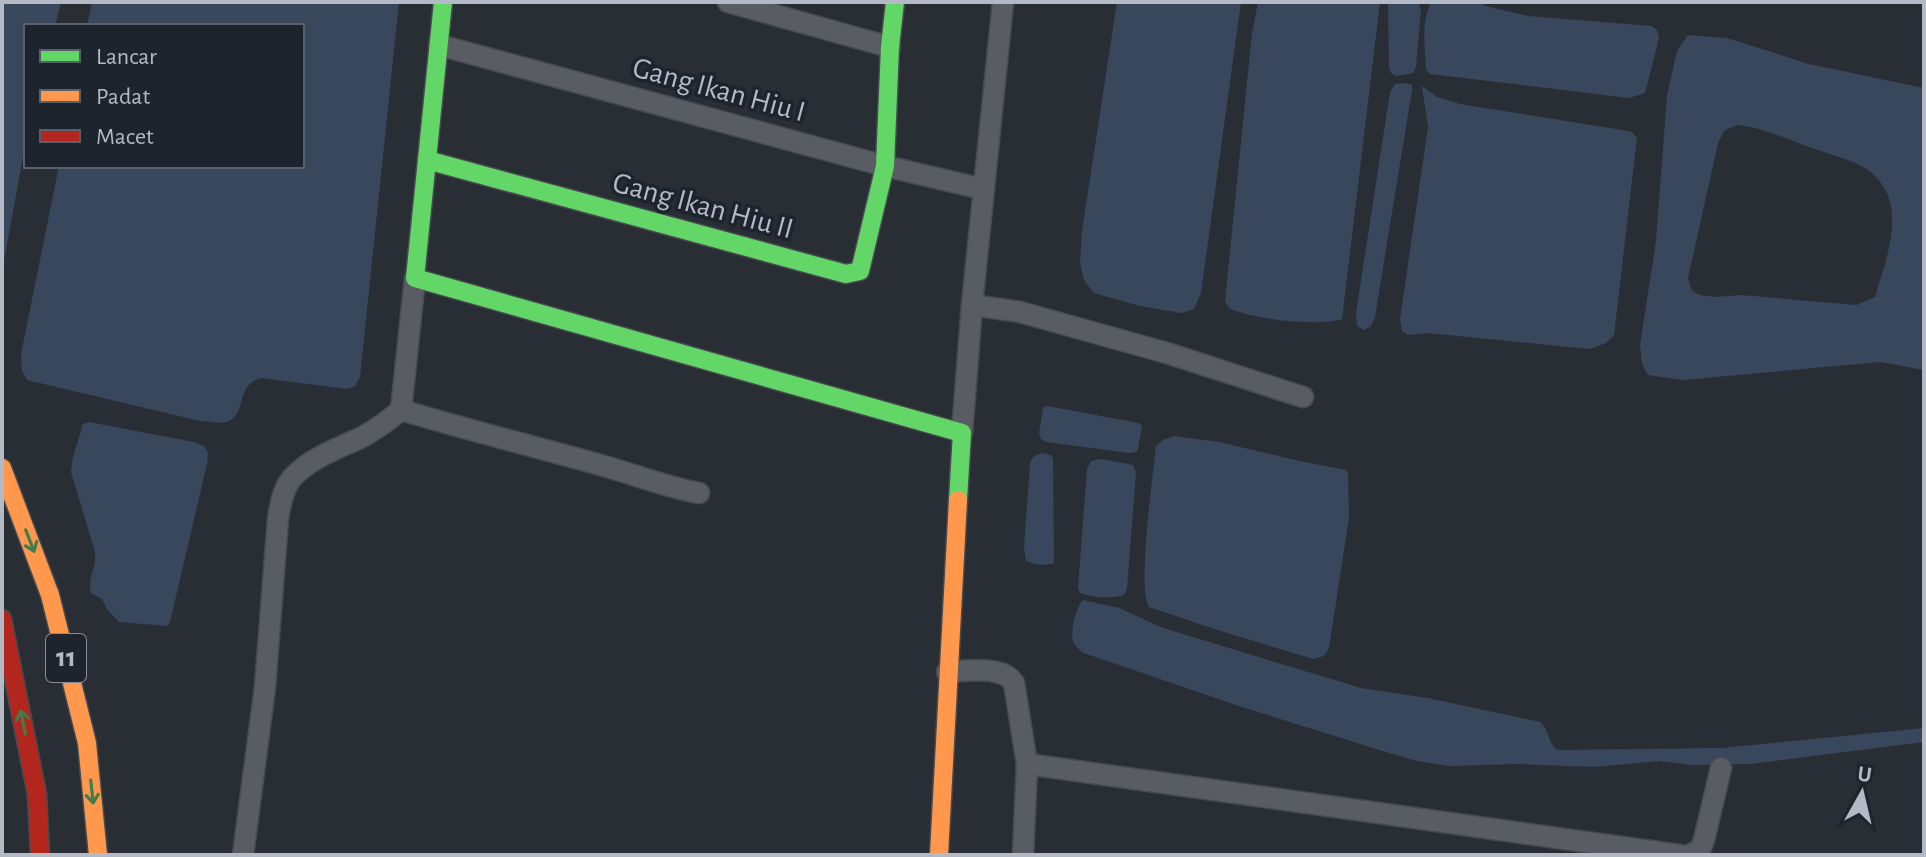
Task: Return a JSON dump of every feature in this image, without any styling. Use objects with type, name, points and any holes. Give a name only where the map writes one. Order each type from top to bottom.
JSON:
[{"type":"main road","points":[[443,2],[415,278],[962,433],[939,855]]},
{"type":"main road","points":[[885,166],[895,2]]},
{"type":"main road","name":"Gang Ikan Hiu II","points":[[427,160],[846,274],[860,271],[885,166]]},
{"type":"main road","name":"11","points":[[2,468],[50,595],[87,743],[98,855]]},
{"type":"main road","name":"11","points":[[2,619],[37,794],[40,855]]},
{"type":"street","points":[[728,2],[890,47]]},
{"type":"street","points":[[962,433],[1003,2]]},
{"type":"street","name":"Gang Ikan Hiu I","points":[[439,45],[885,166],[983,189]]},
{"type":"street","points":[[243,855],[265,687],[281,501],[290,479],[308,464],[386,423],[401,410],[415,278]]},
{"type":"street","points":[[972,305],[1010,311],[1167,353],[1303,397]]},
{"type":"street","points":[[401,410],[699,493]]},
{"type":"street","points":[[947,672],[979,670],[1000,673],[1010,677],[1014,683],[1027,764],[1023,855]]},
{"type":"street","points":[[1027,764],[1679,855]]},
{"type":"street","points":[[1689,855],[1700,850],[1704,840],[1721,768]]},
{"type":"water","points":[[2,2],[61,2],[56,24],[24,24],[24,151],[2,272]]},
{"type":"water","points":[[92,2],[399,2],[360,377],[355,386],[347,389],[261,378],[247,387],[233,418],[220,423],[27,380],[22,371],[21,354],[59,168],[304,168],[304,24],[87,24]]},
{"type":"water","points":[[1117,2],[1241,2],[1201,293],[1194,309],[1181,313],[1094,293],[1084,280],[1080,263],[1082,231]]},
{"type":"water","points":[[1258,2],[1380,2],[1342,319],[1301,322],[1268,318],[1239,312],[1229,308],[1225,301],[1252,33]]},
{"type":"water","points":[[1388,2],[1418,2],[1421,10],[1413,73],[1396,76],[1391,73]]},
{"type":"water","points":[[1431,2],[1473,2],[1528,16],[1651,26],[1657,30],[1659,38],[1645,93],[1629,98],[1430,74],[1426,69],[1424,35]]},
{"type":"water","points":[[1688,35],[1727,38],[1809,64],[1924,88],[1924,370],[1880,362],[1683,380],[1648,375],[1642,364],[1640,345],[1656,241],[1667,95],[1677,51]],"holes":[[[1737,125],[1855,163],[1874,175],[1884,188],[1890,202],[1891,234],[1875,297],[1857,305],[1741,295],[1716,297],[1692,291],[1688,278],[1718,143],[1724,131]]]},
{"type":"water","points":[[1395,84],[1412,85],[1412,90],[1375,317],[1371,326],[1364,330],[1357,326],[1356,313],[1390,92]]},
{"type":"water","points":[[1422,86],[1437,97],[1460,104],[1622,130],[1632,132],[1637,138],[1614,335],[1606,343],[1589,349],[1427,333],[1409,335],[1402,331],[1400,319],[1428,127]]},
{"type":"water","points":[[1047,406],[1139,423],[1142,427],[1138,449],[1129,453],[1047,442],[1041,439],[1039,433],[1043,408]]},
{"type":"water","points":[[89,422],[194,442],[205,447],[208,453],[167,626],[119,622],[102,599],[91,593],[95,552],[71,472],[83,424]]},
{"type":"water","points":[[1174,436],[1219,442],[1346,470],[1349,518],[1329,648],[1324,656],[1313,659],[1149,607],[1145,556],[1156,446]]},
{"type":"water","points":[[1042,453],[1051,455],[1053,459],[1054,563],[1043,565],[1026,561],[1024,548],[1030,463],[1033,457]]},
{"type":"water","points":[[1101,459],[1133,465],[1136,472],[1127,589],[1124,595],[1113,597],[1085,595],[1078,588],[1087,469],[1091,461]]},
{"type":"water","points":[[1083,600],[1119,608],[1163,628],[1361,688],[1428,698],[1540,722],[1557,750],[1721,748],[1924,728],[1924,742],[1750,764],[1692,765],[1659,761],[1594,767],[1517,764],[1449,766],[1417,761],[1236,705],[1084,653],[1074,644],[1072,634]]},
{"type":"traffic: fast","points":[[443,2],[415,278],[962,433],[958,500]]},
{"type":"traffic: fast","points":[[427,160],[846,274],[860,271],[885,166],[895,2]]},
{"type":"traffic: slow","points":[[2,468],[50,595],[87,743],[98,855]]},
{"type":"traffic: slow","points":[[939,855],[958,500]]},
{"type":"traffic: jam","points":[[2,619],[37,794],[40,855]]}]
